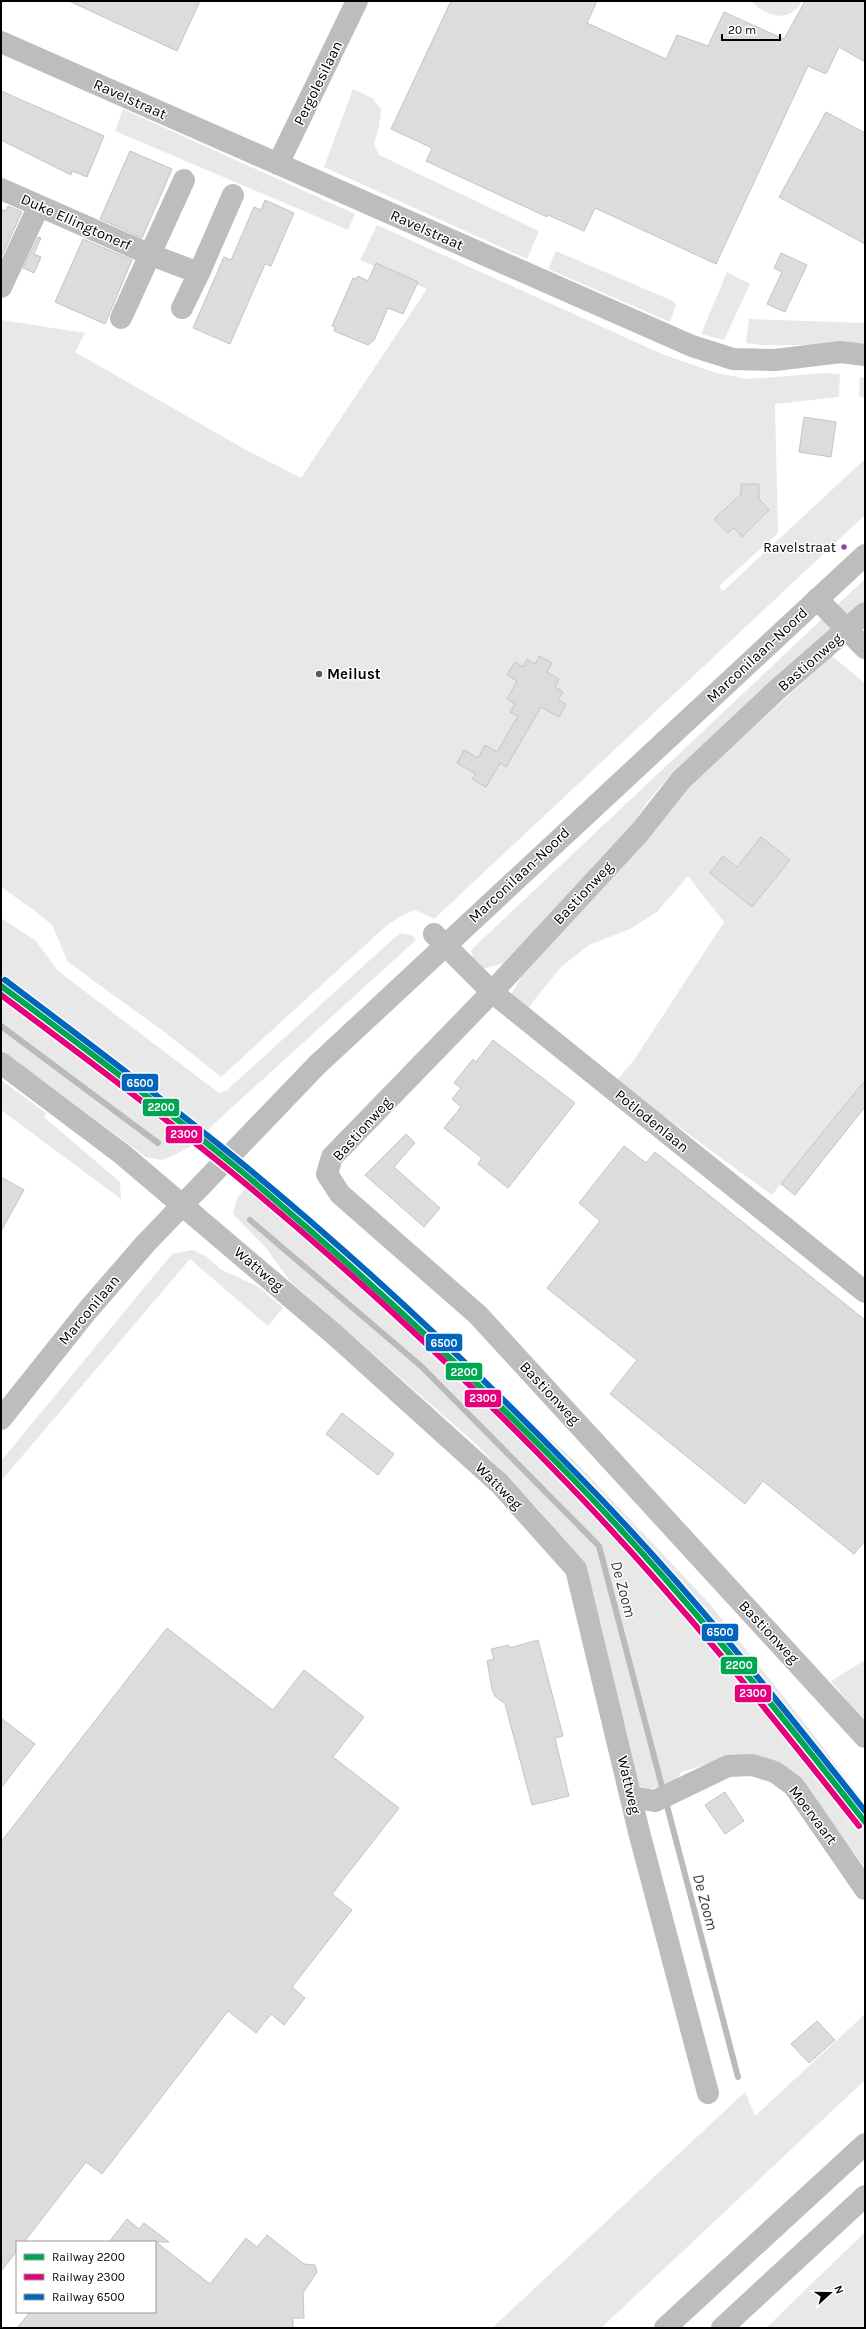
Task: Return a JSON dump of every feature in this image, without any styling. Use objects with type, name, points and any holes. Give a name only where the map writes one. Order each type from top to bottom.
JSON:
[{"type":"main road","name":"Pergolesilaan","points":[[278,164],[357,1]]},
{"type":"main road","name":"Ravelstraat","points":[[1,42],[692,346],[733,359],[775,360],[841,352],[865,355]]},
{"type":"main road","points":[[121,318],[151,256],[184,180]]},
{"type":"main road","name":"Duke Ellingtonerf","points":[[1,188],[151,256],[199,273]]},
{"type":"main road","points":[[182,308],[199,273],[233,194]]},
{"type":"main road","points":[[1,288],[40,206]]},
{"type":"main road","name":"Marconilaan-Noord","points":[[182,1205],[439,939],[865,555]]},
{"type":"main road","points":[[817,599],[848,628],[865,648]]},
{"type":"main road","name":"Bastionweg","points":[[865,613],[779,688],[681,780],[639,833],[492,992],[332,1157],[327,1174],[340,1194],[478,1315],[865,1737]]},
{"type":"main road","name":"Potlodenlaan","points":[[439,939],[492,992],[865,1292]]},
{"type":"main road","name":"Wattweg","points":[[1,1063],[122,1154],[335,1335],[500,1484],[576,1568],[632,1796],[639,1832],[708,2093]]},
{"type":"main road","name":"Marconilaan","points":[[1,1419],[87,1311],[146,1243],[182,1205]]},
{"type":"main road","name":"Moervaart","points":[[632,1796],[655,1801],[728,1766],[752,1765],[775,1772],[794,1786],[865,1889]]},
{"type":"main road","points":[[665,2328],[865,2144]]},
{"type":"main road","points":[[722,2328],[865,2196]]},
{"type":"shaded area","points":[[751,1],[802,1],[791,13],[778,16],[764,11]]},
{"type":"shaded area","points":[[353,89],[372,98],[381,109],[379,127],[374,144],[379,155],[539,231],[527,259],[324,167]]},
{"type":"shaded area","points":[[123,109],[355,214],[348,230],[115,131]]},
{"type":"shaded area","name":"Meilust","points":[[377,225],[662,354],[716,373],[748,379],[826,373],[840,374],[839,397],[775,404],[778,533],[719,586],[723,591],[865,459],[865,515],[434,919],[415,910],[401,916],[386,926],[221,1077],[167,1034],[68,962],[52,925],[1,887],[1,320],[85,333],[75,352],[246,450],[301,478],[427,289],[360,260]]},
{"type":"shaded area","points":[[556,251],[673,301],[676,305],[670,322],[548,269]]},
{"type":"shaded area","points":[[727,272],[750,284],[724,340],[701,334]]},
{"type":"shaded area","points":[[749,319],[865,323],[865,345],[761,345],[746,343]]},
{"type":"shaded area","points":[[860,377],[865,378],[865,398],[859,397]]},
{"type":"shaded area","points":[[865,579],[865,603],[849,618],[837,605]]},
{"type":"shaded area","points":[[822,619],[834,632],[665,781],[646,804],[620,842],[504,963],[483,969],[474,961],[471,950]]},
{"type":"shaded area","points":[[832,656],[865,683],[865,1079],[772,1195],[616,1081],[634,1060],[724,922],[688,876],[657,912],[630,929],[589,945],[561,967],[528,1008],[511,994],[523,974],[688,787]]},
{"type":"shaded area","points":[[1,918],[36,941],[58,971],[219,1093],[226,1091],[394,938],[402,933],[413,936],[416,940],[216,1122],[193,1145],[162,1160],[146,1157],[1,1050]]},
{"type":"shaded area","points":[[1,1080],[46,1113],[44,1117],[120,1182],[121,1199],[1,1110]]},
{"type":"shaded area","points":[[256,1176],[574,1460],[710,1604],[810,1730],[865,1804],[865,1868],[816,1800],[731,1757],[681,1772],[677,1780],[649,1790],[638,1785],[567,1548],[540,1511],[476,1444],[290,1281],[266,1248],[233,1214],[237,1198]]},
{"type":"shaded area","points":[[193,1250],[207,1257],[220,1269],[259,1287],[283,1308],[268,1326],[190,1259],[1,1481],[1,1461],[172,1254]]},
{"type":"shaded area","points":[[865,1660],[865,1723],[831,1681]]},
{"type":"shaded area","points":[[865,2014],[865,2080],[601,2328],[492,2328],[745,2092],[755,2116]]},
{"type":"shaded area","points":[[865,2232],[865,2328],[766,2328]]},
{"type":"building","points":[[69,1],[200,1],[177,51]]},
{"type":"building","points":[[451,1],[597,1],[587,23],[666,59],[677,35],[708,46],[724,12],[784,39],[805,1],[865,1],[865,62],[839,47],[826,74],[808,66],[716,264],[595,208],[584,231],[548,215],[547,217],[426,161],[432,148],[391,129]]},
{"type":"building","points":[[1,91],[104,136],[87,177],[72,171],[71,175],[1,140]]},
{"type":"building","points":[[826,112],[865,133],[865,244],[779,197]]},
{"type":"building","points":[[130,151],[172,169],[142,238],[100,219]]},
{"type":"building","points":[[265,200],[294,213],[271,266],[265,264],[230,344],[193,328],[224,257],[231,260],[254,207],[261,210]]},
{"type":"building","points":[[8,206],[22,212],[1,258],[1,209],[5,211]]},
{"type":"building","points":[[38,237],[41,238],[34,254],[41,257],[34,273],[23,268]]},
{"type":"building","points":[[83,239],[132,260],[105,324],[55,302]]},
{"type":"building","points":[[781,253],[807,265],[785,312],[767,304],[782,272],[774,268]]},
{"type":"building","points":[[376,263],[418,282],[403,314],[388,308],[374,340],[368,345],[334,331],[335,327],[332,326],[353,278],[356,279],[358,276],[368,281]]},
{"type":"building","points":[[804,417],[836,422],[831,457],[799,452]]},
{"type":"building","points":[[741,484],[759,484],[759,499],[769,510],[742,537],[734,528],[728,533],[714,519],[741,494]]},
{"type":"building","points":[[539,656],[552,663],[547,672],[559,679],[555,687],[563,692],[558,700],[566,704],[559,717],[541,707],[506,767],[500,763],[486,787],[472,779],[476,774],[457,763],[464,750],[478,758],[485,745],[497,752],[518,716],[510,712],[515,704],[507,699],[517,681],[507,675],[515,662],[523,667],[527,659],[535,664]]},
{"type":"building","points":[[761,837],[790,860],[752,907],[710,873],[723,856],[737,867]]},
{"type":"building","points":[[493,1040],[575,1103],[508,1188],[478,1164],[482,1158],[444,1128],[461,1107],[452,1099],[461,1088],[454,1083],[473,1059],[476,1062]]},
{"type":"building","points":[[865,1080],[865,1107],[795,1195],[781,1184]]},
{"type":"building","points":[[406,1134],[415,1143],[394,1167],[440,1208],[424,1227],[365,1175]]},
{"type":"building","points":[[624,1146],[646,1163],[655,1152],[865,1320],[865,1541],[854,1554],[763,1481],[745,1504],[610,1394],[637,1360],[547,1288],[600,1221],[579,1203]]},
{"type":"building","points":[[1,1177],[24,1190],[1,1231]]},
{"type":"building","points":[[342,1413],[394,1454],[378,1475],[326,1434]]},
{"type":"building","points":[[167,1628],[273,1710],[304,1670],[364,1717],[333,1757],[399,1808],[332,1894],[352,1910],[292,1987],[305,1998],[284,2025],[271,2014],[256,2033],[228,2011],[102,2174],[86,2162],[25,2241],[16,2241],[16,2252],[1,2271],[1,1842]]},
{"type":"building","points":[[538,1640],[563,1736],[555,1738],[569,1796],[532,1805],[505,1704],[495,1696],[492,1689],[487,1661],[494,1659],[491,1649],[509,1645],[509,1648]]},
{"type":"building","points":[[1,1718],[35,1744],[1,1788]]},
{"type":"building","points":[[725,1792],[744,1821],[725,1834],[705,1805]]},
{"type":"building","points":[[817,2021],[835,2040],[809,2063],[791,2044]]},
{"type":"building","points":[[127,2219],[139,2229],[144,2223],[169,2242],[156,2241],[110,2241]]},
{"type":"building","points":[[267,2235],[304,2264],[315,2265],[317,2272],[303,2293],[304,2318],[293,2318],[293,2328],[17,2328],[29,2313],[156,2313],[156,2242],[210,2284],[246,2238],[257,2247]]},
{"type":"waterway","name":"De Zoom","points":[[1,1026],[158,1143]]},
{"type":"waterway","name":"De Zoom","points":[[250,1220],[421,1366],[599,1546],[738,2077]]},
{"type":"rail line","name":"6500","points":[[5,980],[96,1048],[244,1165],[330,1238],[455,1353],[575,1472],[651,1553],[760,1680],[865,1811]]},
{"type":"rail line","name":"2200","points":[[1,986],[122,1077],[241,1171],[368,1282],[450,1358],[570,1476],[648,1559],[759,1689],[865,1822]]},
{"type":"rail line","name":"2300","points":[[1,995],[148,1106],[278,1211],[405,1324],[487,1402],[566,1482],[643,1565],[753,1694],[859,1826]]},
{"type":"place","name":"Ravelstraat","points":[[844,547]]},
{"type":"place","name":"Meilust","points":[[319,674]]}]
